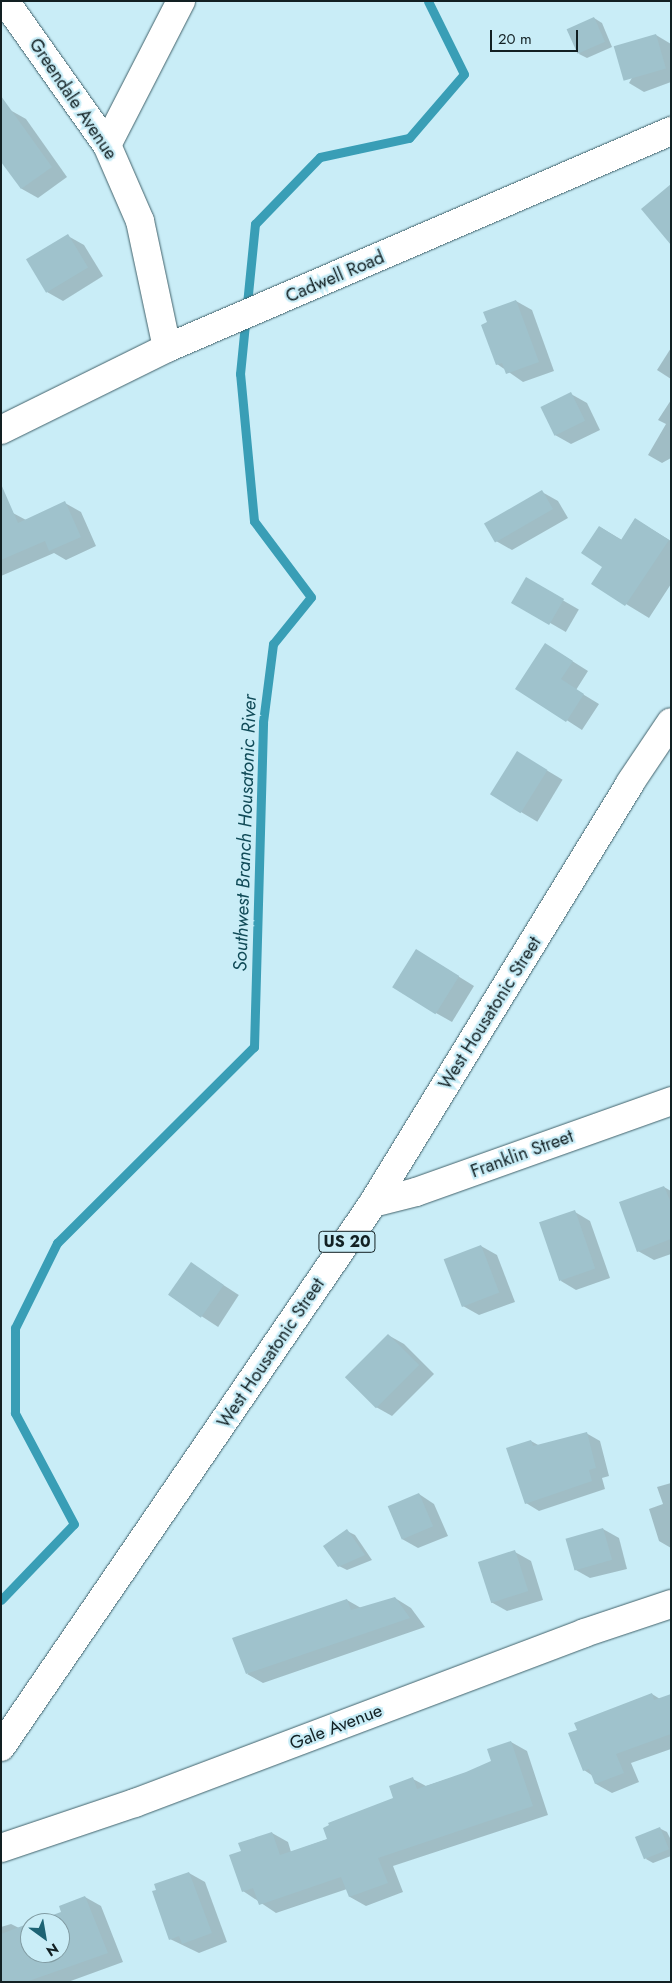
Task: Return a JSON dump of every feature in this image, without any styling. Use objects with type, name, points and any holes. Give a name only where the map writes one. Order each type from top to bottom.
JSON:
[{"type":"main road","name":"Greendale Avenue","points":[[5,1],[108,145],[140,221],[167,348]]},
{"type":"main road","points":[[108,145],[181,1]]},
{"type":"main road","name":"Cadwell Road","points":[[1,430],[167,348],[671,131]]},
{"type":"main road","name":"West Housatonic Street","points":[[1,1748],[373,1203],[630,783],[671,722]]},
{"type":"main road","name":"Franklin Street","points":[[373,1203],[416,1192],[671,1101]]},
{"type":"main road","name":"Gale Avenue","points":[[1,1848],[125,1807],[584,1633],[671,1604]]},
{"type":"building","points":[[594,17],[605,42],[578,54],[567,29]]},
{"type":"building","points":[[656,34],[666,69],[624,81],[614,46]]},
{"type":"building","points":[[1,96],[52,167],[21,189],[1,162]]},
{"type":"building","points":[[671,184],[671,245],[641,209]]},
{"type":"building","points":[[68,234],[88,267],[46,293],[26,259]]},
{"type":"building","points":[[516,300],[539,362],[506,374],[502,363],[496,365],[481,325],[487,322],[483,312]]},
{"type":"building","points":[[571,392],[585,421],[554,436],[540,407]]},
{"type":"building","points":[[1,484],[18,523],[65,501],[81,537],[49,551],[45,541],[1,560]]},
{"type":"building","points":[[542,490],[553,509],[495,543],[484,524]]},
{"type":"building","points":[[635,518],[669,540],[625,606],[591,584],[602,567],[581,553],[599,526],[621,540]]},
{"type":"building","points":[[526,577],[564,599],[549,625],[511,603]]},
{"type":"building","points":[[545,643],[573,661],[561,679],[584,694],[566,722],[515,689]]},
{"type":"building","points":[[517,751],[548,770],[521,813],[490,794]]},
{"type":"building","points":[[416,949],[459,976],[435,1014],[392,987]]},
{"type":"building","points":[[664,1186],[671,1203],[671,1239],[637,1252],[619,1202]]},
{"type":"building","points":[[575,1210],[595,1269],[559,1281],[539,1222]]},
{"type":"building","points":[[481,1245],[499,1293],[462,1307],[444,1259]]},
{"type":"building","points":[[191,1262],[224,1285],[201,1318],[168,1295]]},
{"type":"building","points":[[388,1334],[419,1365],[376,1408],[345,1377]]},
{"type":"building","points":[[587,1432],[596,1468],[589,1470],[592,1481],[525,1504],[506,1448],[531,1440],[533,1446]]},
{"type":"building","points":[[419,1493],[433,1526],[402,1539],[388,1506]]},
{"type":"building","points":[[603,1528],[612,1560],[575,1570],[566,1539]]},
{"type":"building","points":[[347,1529],[365,1555],[338,1567],[323,1546]]},
{"type":"building","points":[[515,1550],[528,1591],[491,1603],[478,1562]]},
{"type":"building","points":[[395,1597],[410,1618],[246,1674],[232,1638],[347,1599],[351,1610]]},
{"type":"building","points":[[652,1693],[654,1700],[671,1694],[671,1734],[616,1754],[624,1773],[595,1784],[589,1769],[583,1771],[568,1733],[577,1730],[574,1723]]},
{"type":"building","points":[[511,1741],[533,1806],[378,1858],[388,1883],[349,1897],[341,1877],[259,1905],[253,1888],[242,1892],[229,1855],[241,1851],[238,1843],[272,1832],[280,1855],[327,1839],[323,1828],[329,1825],[328,1823],[393,1798],[389,1786],[413,1777],[417,1789],[466,1772],[491,1761],[487,1749]]},
{"type":"building","points":[[660,1827],[669,1849],[644,1859],[635,1837]]},
{"type":"building","points":[[189,1872],[212,1933],[182,1944],[179,1936],[169,1940],[152,1891],[156,1890],[154,1884]]},
{"type":"building","points":[[85,1896],[108,1953],[26,1982],[1,1982],[1,1934],[20,1927],[20,1963],[70,1963],[70,1913],[58,1913],[61,1912],[59,1906]]},
{"type":"waterway","name":"Southwest Branch Housatonic River","points":[[1,1600],[74,1524],[15,1413],[15,1328],[57,1243],[254,1047],[263,722],[273,644],[311,597],[254,521],[240,374],[255,224],[320,157],[409,138],[464,74],[428,1]]}]
